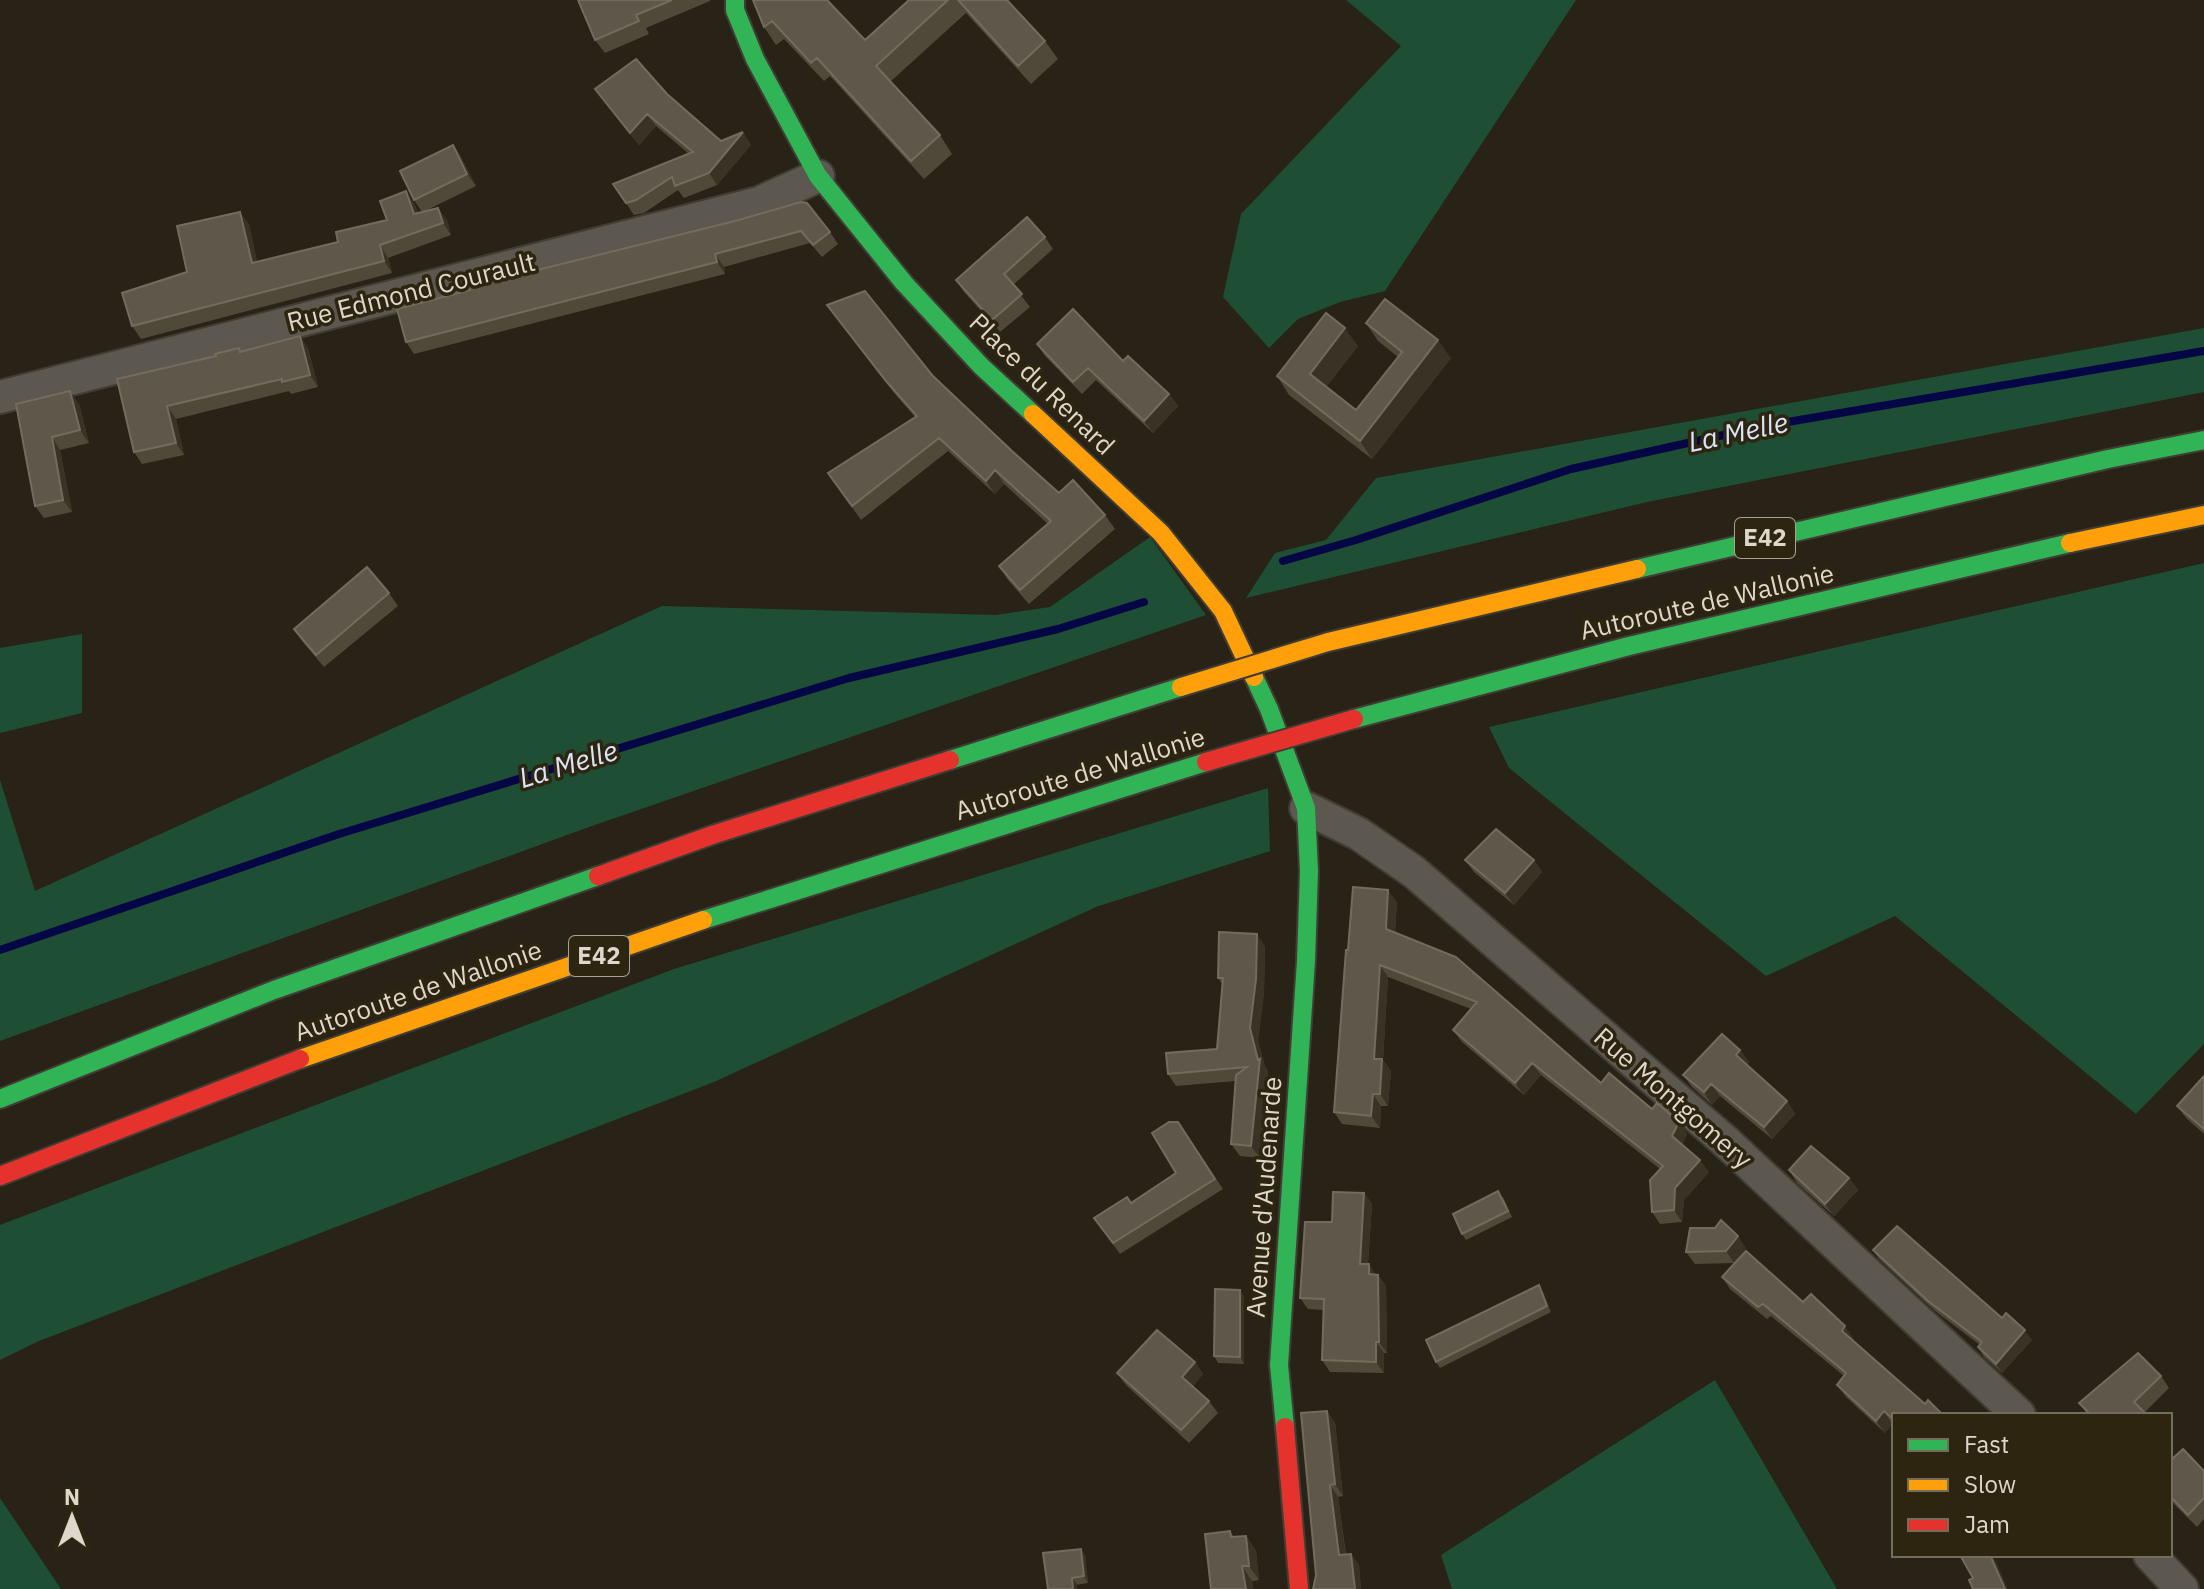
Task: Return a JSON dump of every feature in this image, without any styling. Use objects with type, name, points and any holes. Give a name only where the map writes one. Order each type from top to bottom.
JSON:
[{"type":"main road","name":"Place du Renard","points":[[735,0],[735,10],[755,59],[818,176],[904,283],[981,366],[1161,533],[1223,611],[1269,709],[1306,808]]},
{"type":"main road","name":"Autoroute de Wallonie","points":[[0,1099],[274,990],[715,834],[1328,642],[2030,476],[2204,440]]},
{"type":"main road","name":"Autoroute de Wallonie","points":[[0,1176],[295,1061],[732,910],[1206,762],[1629,646],[2122,531],[2204,515]]},
{"type":"main road","name":"Avenue d'Audenarde","points":[[1299,1589],[1279,1365],[1306,961],[1309,871],[1306,808]]},
{"type":"street","name":"Rue Edmond Courault","points":[[0,397],[759,203],[818,176]]},
{"type":"street","name":"Rue Montgomery","points":[[1306,808],[1359,834],[1414,872],[1725,1141],[2017,1413]]},
{"type":"street","points":[[2152,1557],[2182,1589]]},
{"type":"green space","points":[[1346,0],[1576,0],[1385,291],[1340,302],[1298,319],[1269,348],[1223,297],[1241,214],[1401,46]]},
{"type":"green space","points":[[2204,328],[2204,392],[1647,502],[1246,598],[1275,553],[1326,540],[1376,478]]},
{"type":"green space","points":[[1150,537],[1206,615],[589,827],[0,1041],[0,780],[35,891],[662,606],[996,615],[1050,607]]},
{"type":"green space","points":[[2204,563],[2204,1044],[2136,1114],[1895,916],[1766,976],[1509,768],[1489,727]]},
{"type":"green space","points":[[82,634],[82,713],[0,733],[0,648]]},
{"type":"green space","points":[[1268,788],[1270,851],[1096,907],[714,1082],[39,1341],[0,1360],[0,1225],[674,969]]},
{"type":"green space","points":[[1715,1380],[1837,1589],[1452,1589],[1441,1555]]},
{"type":"green space","points":[[0,1498],[61,1589],[0,1589]]},
{"type":"building","points":[[578,0],[672,0],[636,15],[639,21],[595,40]]},
{"type":"building","points":[[753,0],[827,0],[865,40],[909,0],[948,0],[876,66],[940,135],[911,161],[817,58],[811,63],[772,21],[764,27]]},
{"type":"building","points":[[958,0],[1007,0],[1045,41],[1018,66]]},
{"type":"building","points":[[636,59],[667,94],[721,141],[743,132],[709,173],[675,186],[672,177],[626,203],[613,184],[693,152],[647,114],[630,133],[595,89]]},
{"type":"building","points":[[453,145],[467,174],[414,200],[400,171]]},
{"type":"building","points":[[406,191],[414,214],[438,208],[443,223],[380,245],[384,261],[132,326],[122,293],[187,272],[177,226],[240,212],[252,263],[338,242],[336,232],[387,220],[380,201]]},
{"type":"building","points":[[801,202],[807,203],[830,232],[813,245],[801,231],[715,254],[717,262],[406,342],[397,309],[470,290],[469,287]]},
{"type":"building","points":[[1027,217],[1045,237],[1004,274],[1022,294],[992,320],[956,280]]},
{"type":"building","points":[[865,291],[933,376],[1012,451],[1059,493],[1073,480],[1105,515],[1020,590],[999,566],[1051,521],[995,470],[986,481],[939,438],[852,506],[828,473],[917,416],[827,305]]},
{"type":"building","points":[[1385,299],[1438,340],[1360,441],[1277,376],[1326,313],[1345,328],[1310,374],[1356,410],[1402,352],[1366,323]]},
{"type":"building","points":[[1073,309],[1123,361],[1128,356],[1169,394],[1144,421],[1088,368],[1073,382],[1037,344]]},
{"type":"building","points":[[300,336],[310,375],[167,406],[176,443],[134,452],[117,379]]},
{"type":"building","points":[[70,391],[80,430],[52,437],[63,500],[35,506],[16,404]]},
{"type":"building","points":[[367,567],[389,593],[316,655],[294,629]]},
{"type":"building","points":[[1496,829],[1534,860],[1505,893],[1465,860]]},
{"type":"building","points":[[1353,887],[1388,890],[1386,929],[1456,957],[1601,1083],[1609,1073],[1652,1109],[1657,1103],[1679,1122],[1672,1136],[1700,1160],[1675,1188],[1674,1210],[1652,1212],[1650,1180],[1663,1166],[1532,1063],[1515,1083],[1453,1030],[1477,1002],[1380,965],[1374,1059],[1382,1059],[1380,1094],[1373,1094],[1371,1116],[1334,1112]]},
{"type":"building","points":[[1219,932],[1257,934],[1250,1028],[1260,1059],[1251,1146],[1231,1144],[1236,1075],[1247,1067],[1168,1074],[1166,1053],[1217,1049],[1223,978],[1218,978]]},
{"type":"building","points":[[1722,1034],[1740,1050],[1736,1055],[1787,1101],[1764,1127],[1711,1084],[1704,1092],[1683,1075]]},
{"type":"building","points":[[2204,1076],[2204,1129],[2177,1106]]},
{"type":"building","points":[[1169,1122],[1178,1122],[1215,1179],[1113,1243],[1094,1218],[1127,1197],[1131,1203],[1176,1173],[1152,1133]]},
{"type":"building","points":[[1811,1146],[1849,1178],[1825,1204],[1789,1170]]},
{"type":"building","points":[[1498,1191],[1508,1211],[1462,1234],[1453,1214]]},
{"type":"building","points":[[1333,1192],[1364,1193],[1360,1264],[1369,1264],[1369,1274],[1378,1275],[1379,1342],[1376,1342],[1376,1362],[1322,1360],[1324,1299],[1300,1298],[1305,1222],[1332,1222]]},
{"type":"building","points":[[1721,1220],[1738,1236],[1726,1251],[1686,1252],[1690,1228],[1715,1228]]},
{"type":"building","points":[[1897,1226],[2002,1318],[2006,1313],[2025,1330],[1996,1364],[1978,1347],[1982,1342],[1928,1301],[1873,1250]]},
{"type":"building","points":[[1746,1251],[1803,1302],[1811,1294],[1845,1326],[1842,1331],[1925,1404],[1928,1400],[1941,1413],[1892,1413],[1892,1418],[1884,1411],[1876,1421],[1837,1385],[1846,1373],[1763,1304],[1758,1307],[1722,1277]]},
{"type":"building","points":[[1539,1285],[1547,1306],[1436,1362],[1426,1340]]},
{"type":"building","points":[[1215,1289],[1240,1290],[1240,1357],[1214,1356]]},
{"type":"building","points":[[1157,1330],[1195,1362],[1182,1377],[1209,1401],[1181,1430],[1117,1373]]},
{"type":"building","points":[[2138,1353],[2161,1376],[2134,1402],[2145,1413],[2089,1413],[2079,1403]]},
{"type":"building","points":[[1327,1411],[1335,1484],[1330,1485],[1339,1555],[1351,1554],[1355,1589],[1313,1589],[1316,1575],[1301,1413]]},
{"type":"building","points":[[2183,1449],[2204,1471],[2204,1498],[2188,1515],[2172,1498],[2172,1459]]},
{"type":"building","points":[[1230,1531],[1231,1537],[1246,1536],[1249,1566],[1242,1566],[1246,1589],[1211,1589],[1205,1534]]},
{"type":"building","points":[[1081,1549],[1084,1576],[1072,1578],[1073,1589],[1048,1589],[1043,1553]]},
{"type":"building","points":[[1961,1557],[1991,1557],[2005,1589],[1973,1589],[1969,1580],[1973,1578]]},
{"type":"waterway","name":"La Melle","points":[[1283,561],[1571,469],[1764,426],[2204,351]]},
{"type":"waterway","name":"La Melle","points":[[0,950],[339,834],[849,678],[1058,629],[1144,602]]},
{"type":"traffic: fast","points":[[735,0],[735,10],[755,59],[818,176],[904,283],[981,366],[1033,414]]},
{"type":"traffic: fast","points":[[1637,569],[2108,459],[2204,440]]},
{"type":"traffic: fast","points":[[1354,719],[1629,646],[2070,543]]},
{"type":"traffic: fast","points":[[1254,677],[1306,808],[1309,871],[1306,961],[1279,1365],[1285,1427]]},
{"type":"traffic: fast","points":[[950,760],[1181,687]]},
{"type":"traffic: fast","points":[[703,920],[1206,762]]},
{"type":"traffic: fast","points":[[0,1099],[274,990],[598,876]]},
{"type":"traffic: slow","points":[[1033,414],[1161,533],[1223,611],[1254,677]]},
{"type":"traffic: slow","points":[[2070,543],[2204,515]]},
{"type":"traffic: slow","points":[[1328,642],[1637,569]]},
{"type":"traffic: slow","points":[[1181,687],[1328,642]]},
{"type":"traffic: slow","points":[[300,1059],[703,920]]},
{"type":"traffic: jam","points":[[1206,762],[1354,719]]},
{"type":"traffic: jam","points":[[598,876],[715,834],[950,760]]},
{"type":"traffic: jam","points":[[0,1176],[300,1059]]},
{"type":"traffic: jam","points":[[1285,1427],[1299,1589]]}]
